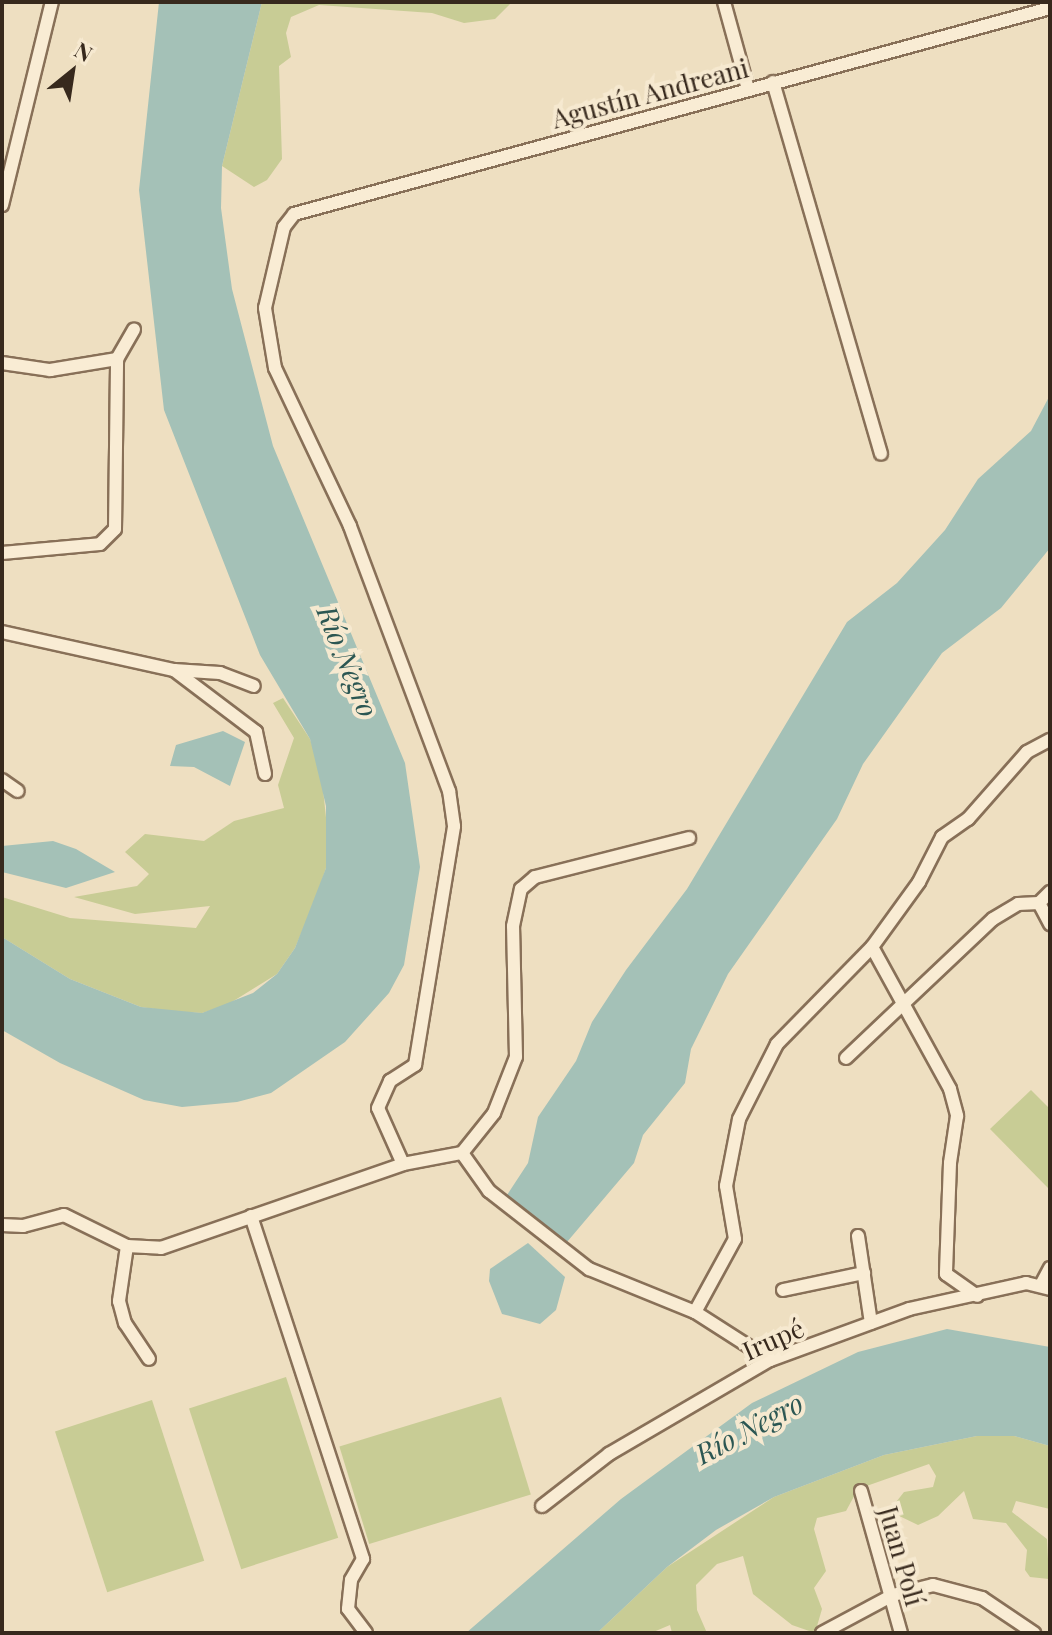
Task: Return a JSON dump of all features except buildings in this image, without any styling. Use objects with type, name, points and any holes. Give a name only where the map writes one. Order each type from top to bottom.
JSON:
[{"type":"street","points":[[2,205],[52,2]]},
{"type":"street","points":[[724,2],[748,89]]},
{"type":"street","name":"Agustín Andreani","points":[[403,1164],[378,1108],[390,1081],[415,1065],[454,826],[451,803],[350,526],[275,368],[265,308],[284,227],[294,214],[1050,8]]},
{"type":"street","points":[[773,82],[881,454]]},
{"type":"street","points":[[2,553],[100,544],[115,529],[117,359],[134,330]]},
{"type":"street","points":[[2,363],[50,370],[117,359]]},
{"type":"street","points":[[2,632],[174,670],[220,673],[254,686]]},
{"type":"street","points":[[174,670],[256,732],[265,774]]},
{"type":"street","points":[[695,1312],[735,1239],[726,1186],[739,1119],[777,1044],[872,947],[919,882],[942,837],[968,819],[1027,752],[1050,740]]},
{"type":"street","points":[[2,780],[18,791]]},
{"type":"street","points":[[2,1225],[23,1226],[64,1215],[127,1246],[161,1248],[403,1164],[462,1153],[494,1113],[516,1057],[513,926],[521,889],[535,877],[689,838]]},
{"type":"street","points":[[846,1058],[993,919],[1018,904],[1039,903],[1050,892]]},
{"type":"street","points":[[1039,903],[1050,924]]},
{"type":"street","points":[[872,947],[950,1089],[957,1116],[950,1163],[946,1274],[977,1296]]},
{"type":"street","points":[[462,1153],[489,1191],[589,1269],[695,1312],[770,1360]]},
{"type":"street","points":[[251,1216],[363,1559],[351,1580],[348,1609],[366,1633]]},
{"type":"street","points":[[858,1236],[871,1323]]},
{"type":"street","points":[[127,1246],[119,1301],[125,1323],[149,1359]]},
{"type":"street","points":[[1046,1286],[1050,1268]]},
{"type":"street","points":[[783,1290],[864,1273]]},
{"type":"street","name":"Irupé","points":[[542,1506],[609,1454],[770,1360],[871,1323],[977,1296],[1046,1286]]},
{"type":"street","name":"Juan Polí","points":[[861,1491],[893,1595],[901,1633]]},
{"type":"street","points":[[822,1633],[893,1595],[933,1585],[982,1598],[1034,1633]]},
{"type":"green space","points":[[262,2],[511,3],[495,19],[464,23],[432,13],[319,5],[291,17],[286,33],[291,57],[279,66],[282,159],[267,180],[254,187],[222,166]]},
{"type":"green space","points":[[283,698],[310,739],[321,771],[328,836],[326,868],[315,901],[295,948],[277,974],[227,1005],[202,1013],[168,1011],[141,1007],[70,979],[2,937],[2,897],[70,918],[196,928],[210,906],[135,914],[74,897],[137,886],[149,874],[125,852],[145,834],[204,841],[234,821],[284,808],[278,785],[294,738],[273,703]]},
{"type":"green space","points":[[1031,1090],[1050,1109],[1050,1190],[990,1129]]},
{"type":"green space","points":[[286,1377],[338,1538],[241,1569],[189,1409]]},
{"type":"green space","points":[[501,1397],[531,1495],[369,1544],[339,1446]]},
{"type":"green space","points":[[152,1400],[204,1561],[107,1592],[55,1432]]},
{"type":"green space","points":[[977,1436],[1014,1436],[1050,1446],[1050,1509],[1016,1501],[1012,1512],[1047,1539],[1049,1579],[1030,1577],[1025,1570],[1027,1550],[1006,1523],[973,1519],[964,1491],[938,1516],[918,1525],[889,1511],[904,1492],[933,1487],[936,1476],[929,1464],[858,1489],[846,1511],[817,1518],[814,1529],[826,1571],[814,1588],[822,1609],[815,1633],[792,1625],[753,1594],[743,1556],[717,1564],[696,1585],[697,1610],[707,1633],[672,1633],[670,1625],[651,1633],[597,1633],[667,1567],[774,1497],[884,1455]]},
{"type":"water","name":"Río Negro","points":[[159,2],[262,2],[222,166],[221,208],[232,289],[273,446],[405,763],[420,867],[404,965],[389,993],[345,1042],[271,1093],[237,1102],[182,1107],[144,1100],[60,1063],[2,1030],[2,937],[70,979],[141,1007],[202,1013],[253,993],[277,974],[295,948],[326,868],[326,806],[310,739],[260,655],[164,410],[139,190]]},
{"type":"water","points":[[1050,395],[1050,548],[1001,608],[942,653],[863,764],[837,819],[728,974],[691,1049],[685,1083],[643,1135],[634,1163],[567,1242],[505,1198],[528,1163],[538,1117],[576,1061],[592,1022],[626,970],[687,889],[847,622],[897,583],[945,530],[978,479],[1031,431]]},
{"type":"water","points":[[223,731],[245,742],[230,786],[194,767],[170,766],[176,745]]},
{"type":"water","points":[[53,841],[76,849],[115,872],[66,888],[2,872],[2,846]]},
{"type":"water","points":[[528,1243],[565,1277],[556,1310],[540,1324],[502,1314],[489,1281],[490,1269]]},
{"type":"water","name":"Río Negro","points":[[947,1329],[1050,1347],[1050,1446],[1014,1436],[977,1436],[884,1455],[774,1497],[716,1530],[667,1567],[597,1633],[466,1633],[621,1499],[752,1403],[858,1352]]}]
